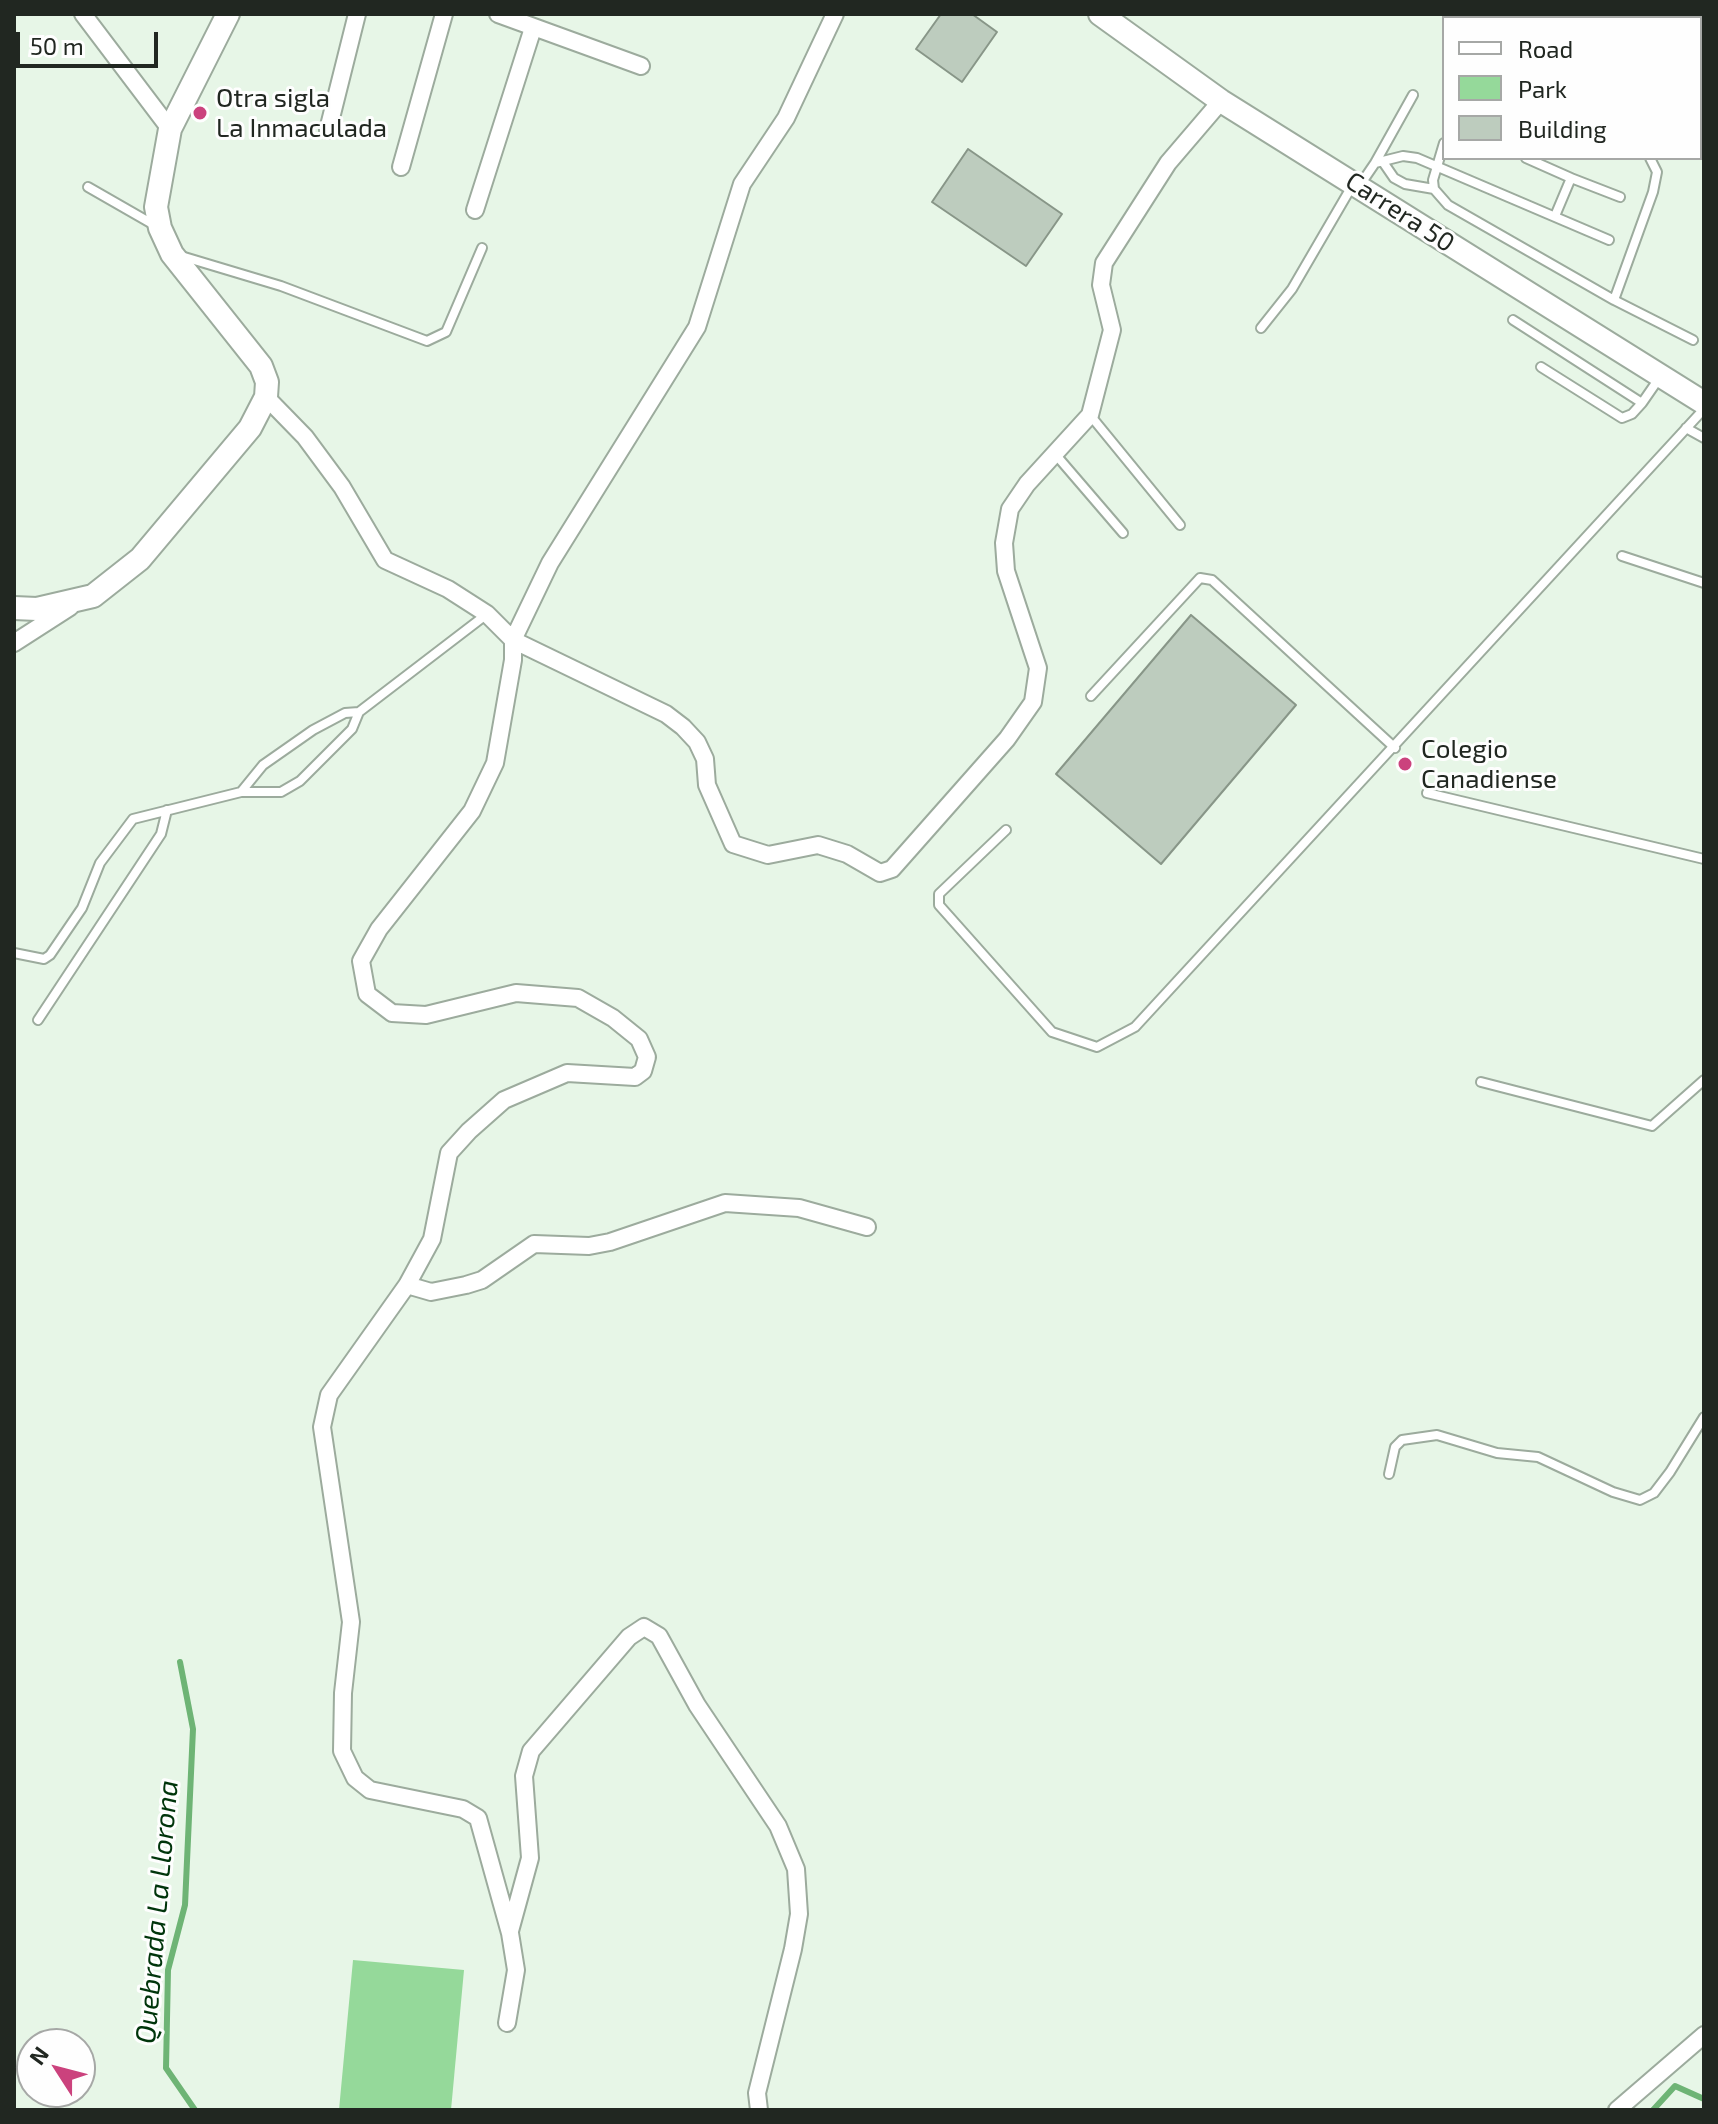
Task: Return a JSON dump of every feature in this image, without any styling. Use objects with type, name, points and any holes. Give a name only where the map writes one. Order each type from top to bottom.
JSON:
[{"type":"street","points":[[83,14],[170,129]]},
{"type":"street","points":[[14,643],[52,616],[93,596],[154,544],[250,428],[266,397],[267,382],[261,366],[172,254],[160,228],[158,194],[170,129],[228,14]]},
{"type":"street","points":[[328,130],[357,14]]},
{"type":"street","points":[[401,167],[444,14]]},
{"type":"street","points":[[498,14],[641,66]]},
{"type":"street","points":[[507,2023],[516,1970],[510,1933],[478,1818],[463,1809],[370,1790],[355,1778],[342,1751],[343,1693],[351,1622],[330,1501],[322,1427],[329,1395],[407,1285],[432,1239],[449,1153],[504,1100],[567,1073],[635,1077],[643,1071],[647,1057],[639,1039],[613,1018],[578,998],[516,993],[426,1015],[392,1013],[367,994],[361,961],[379,929],[472,811],[495,763],[513,660],[513,640],[550,563],[697,327],[742,184],[786,118],[835,14]]},
{"type":"street","name":"Carrera 50","points":[[1100,14],[1221,101],[1357,183],[1704,403]]},
{"type":"street","points":[[475,210],[533,28]]},
{"type":"street","points":[[266,397],[305,437],[342,487],[385,560],[448,589],[487,614],[513,640],[666,714],[683,727],[697,742],[705,759],[707,785],[733,844],[768,855],[818,845],[847,854],[880,873],[892,869],[1007,739],[1033,702],[1038,668],[1006,571],[1004,543],[1010,509],[1027,484],[1090,415],[1112,330],[1101,285],[1104,263],[1168,163],[1221,101]]},
{"type":"street","points":[[14,608],[37,609],[93,596]]},
{"type":"street","points":[[407,1285],[431,1292],[466,1285],[482,1280],[534,1244],[589,1246],[610,1242],[725,1203],[799,1208],[867,1227]]},
{"type":"street","points":[[510,1933],[530,1858],[524,1776],[531,1751],[629,1637],[644,1627],[659,1636],[697,1705],[778,1826],[796,1869],[799,1914],[757,2093],[759,2110]]},
{"type":"street","points":[[1617,2110],[1704,2035]]},
{"type":"lane","points":[[1261,328],[1292,289],[1357,183],[1379,163],[1413,95]]},
{"type":"lane","points":[[1434,189],[1436,164],[1442,148]]},
{"type":"lane","points":[[1379,163],[1403,156],[1436,164],[1609,240]]},
{"type":"lane","points":[[1530,160],[1620,197]]},
{"type":"lane","points":[[1614,300],[1653,192],[1657,172],[1651,160]]},
{"type":"lane","points":[[1379,163],[1394,178],[1405,184],[1434,189],[1448,205],[1614,300],[1693,340]]},
{"type":"lane","points":[[1555,216],[1571,178]]},
{"type":"lane","points":[[88,187],[160,228]]},
{"type":"lane","points":[[172,254],[281,286],[427,341],[446,332],[482,248]]},
{"type":"lane","points":[[1513,320],[1642,403]]},
{"type":"lane","points":[[1541,367],[1622,418],[1632,414],[1660,377]]},
{"type":"lane","points":[[1006,830],[939,894],[939,905],[1052,1032],[1097,1047],[1135,1027],[1704,409]]},
{"type":"lane","points":[[1090,415],[1180,525]]},
{"type":"lane","points":[[1686,428],[1704,438]]},
{"type":"lane","points":[[1056,455],[1123,533]]},
{"type":"lane","points":[[1622,556],[1704,583]]},
{"type":"lane","points":[[1091,696],[1200,578],[1212,580],[1395,748]]},
{"type":"lane","points":[[14,953],[44,959],[50,955],[82,908],[100,863],[133,819],[241,792],[281,792],[300,781],[352,729],[359,712],[487,614]]},
{"type":"lane","points":[[241,792],[263,765],[313,730],[345,713],[359,712]]},
{"type":"lane","points":[[1427,793],[1704,859]]},
{"type":"lane","points":[[38,1020],[161,834],[167,810]]},
{"type":"lane","points":[[1481,1082],[1652,1126],[1704,1080]]},
{"type":"lane","points":[[1389,1474],[1395,1447],[1402,1440],[1437,1435],[1497,1453],[1538,1457],[1613,1492],[1640,1500],[1654,1493],[1704,1417]]},
{"type":"green space","points":[[353,1960],[464,1970],[451,2110],[339,2110]]},
{"type":"building","points":[[941,14],[972,14],[997,32],[962,82],[916,49]]},
{"type":"building","points":[[968,149],[1062,214],[1026,266],[932,202]]},
{"type":"building","points":[[1191,615],[1296,705],[1161,864],[1056,774]]},
{"type":"waterway","name":"Quebrada La Llorona","points":[[180,1662],[193,1729],[185,1905],[168,1970],[166,2068],[195,2110]]},
{"type":"waterway","points":[[1653,2110],[1675,2086],[1704,2099]]},
{"type":"place","name":"Otra sigla La Inmaculada","points":[[200,113]]},
{"type":"place","name":"Colegio Canadiense","points":[[1405,764]]}]
